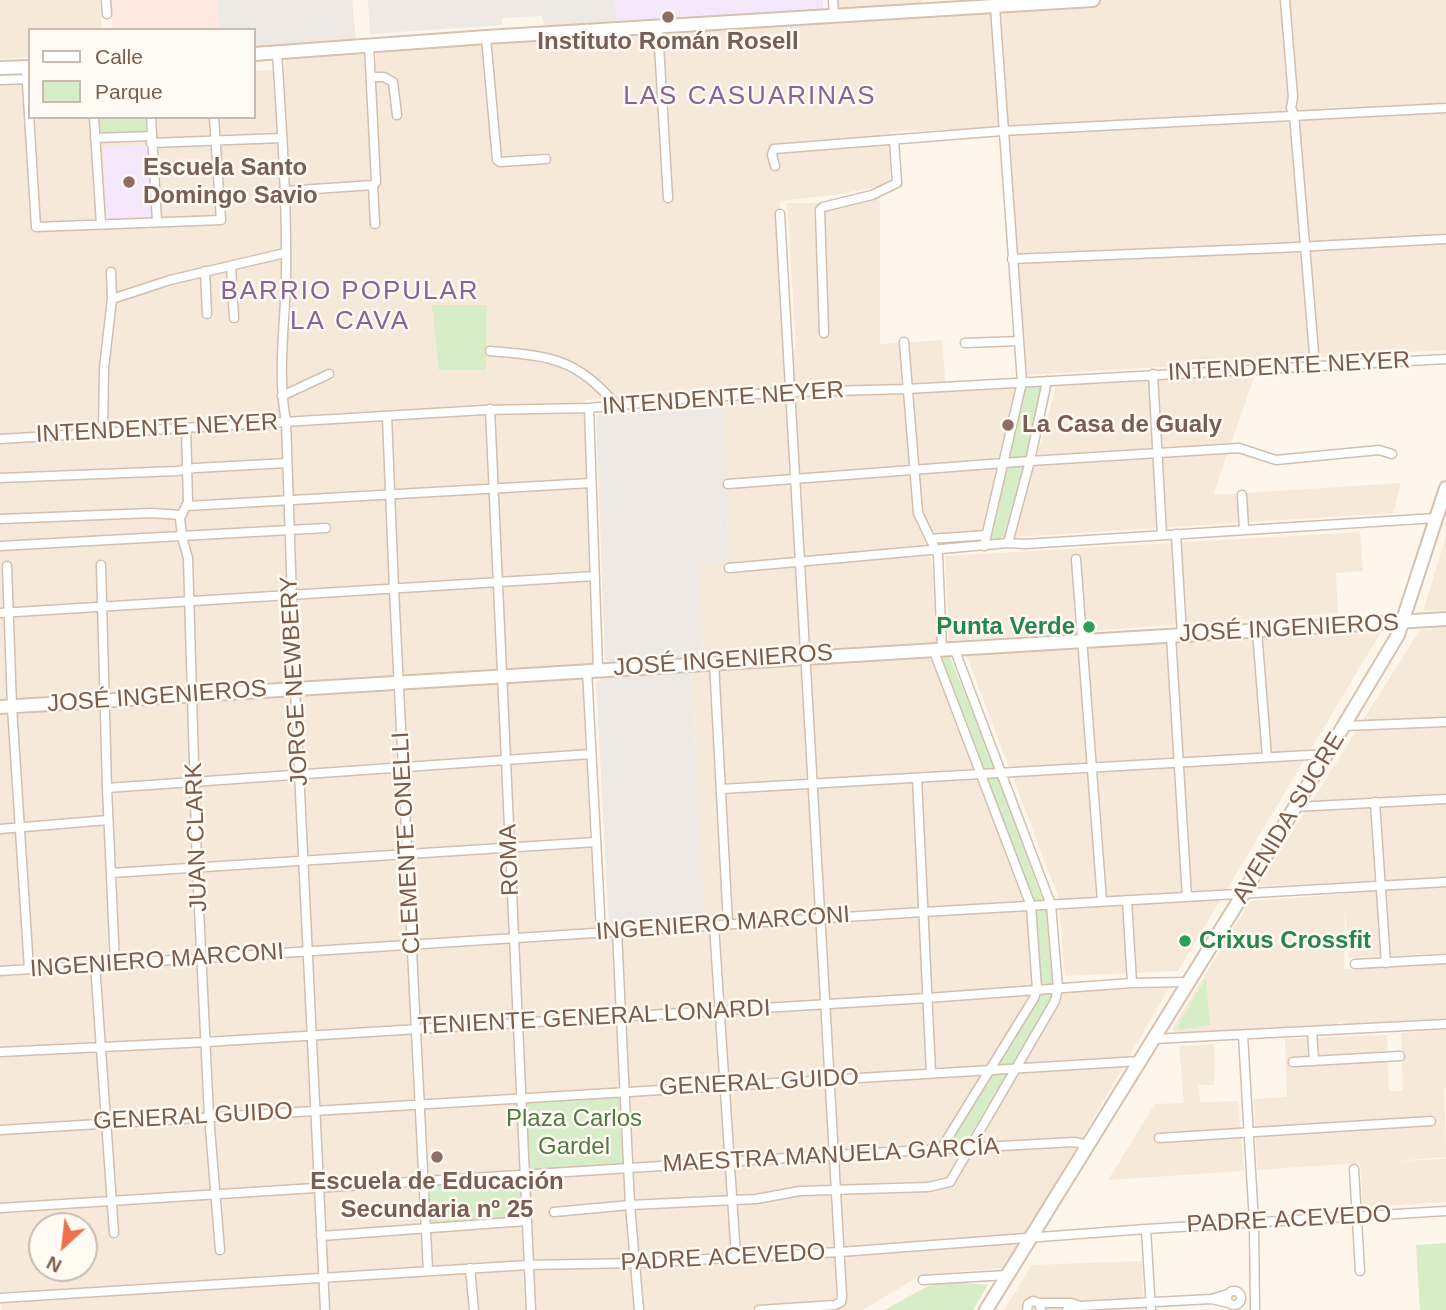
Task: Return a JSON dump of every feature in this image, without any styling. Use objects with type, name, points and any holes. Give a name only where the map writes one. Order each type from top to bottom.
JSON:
[{"type":"street","points":[[106,0],[107,14]]},
{"type":"street","points":[[833,0],[834,16]]},
{"type":"street","points":[[256,54],[834,16],[925,5],[995,7],[1093,0]]},
{"type":"street","points":[[1285,0],[1293,97],[1291,108],[1294,114],[1315,365]]},
{"type":"street","points":[[984,546],[1022,382],[995,7]]},
{"type":"street","points":[[658,28],[668,198]]},
{"type":"street","points":[[486,37],[497,160],[546,159]]},
{"type":"street","points":[[369,45],[375,224]]},
{"type":"street","name":"JORGE NEWBERY","points":[[277,53],[285,191],[282,396],[286,421],[295,688],[325,1310]]},
{"type":"street","points":[[0,68],[28,73]]},
{"type":"street","points":[[0,80],[28,73]]},
{"type":"street","points":[[371,78],[384,77],[393,82],[397,115]]},
{"type":"street","points":[[775,166],[774,149],[1002,131],[1446,108]]},
{"type":"street","points":[[30,119],[35,227],[220,220],[214,119]]},
{"type":"street","points":[[94,119],[101,224]]},
{"type":"street","points":[[151,119],[157,222]]},
{"type":"street","points":[[95,138],[215,141],[282,138]]},
{"type":"street","points":[[824,333],[821,208],[872,195],[897,183],[894,140]]},
{"type":"street","points":[[285,191],[375,181]]},
{"type":"street","points":[[759,1310],[841,1303],[780,214]]},
{"type":"street","points":[[1012,259],[1446,239]]},
{"type":"street","points":[[111,299],[205,271],[285,253]]},
{"type":"street","points":[[231,267],[234,318]]},
{"type":"street","points":[[205,271],[207,314]]},
{"type":"street","points":[[103,432],[104,368],[111,272]]},
{"type":"street","points":[[965,343],[1019,341]]},
{"type":"street","points":[[904,342],[918,513],[936,551],[943,649],[981,775],[1031,906],[1037,989],[992,1070],[941,1149]]},
{"type":"street","points":[[490,351],[556,359],[576,368],[601,386],[616,405]]},
{"type":"street","name":"INTENDENTE NEYER","points":[[0,439],[387,415],[589,408],[791,392],[907,390],[1446,359]]},
{"type":"street","points":[[282,396],[328,374]]},
{"type":"street","points":[[1153,374],[1162,535]]},
{"type":"street","points":[[1008,543],[1030,461],[1047,381]]},
{"type":"street","points":[[589,408],[594,576],[592,754],[601,932]]},
{"type":"street","name":"ROMA","points":[[490,410],[531,1310]]},
{"type":"street","name":"CLEMENTE ONELLI","points":[[387,415],[428,1271]]},
{"type":"street","points":[[0,519],[152,513],[181,515],[187,506],[186,427]]},
{"type":"street","points":[[729,484],[1030,461],[1239,449],[1276,460],[1379,450],[1392,454]]},
{"type":"street","points":[[0,478],[287,463]]},
{"type":"street","points":[[187,506],[591,483]]},
{"type":"street","name":"AVENIDA SUCRE","points":[[986,1310],[1243,894],[1404,622],[1446,488]]},
{"type":"street","points":[[1242,495],[1244,529]]},
{"type":"street","name":"JUAN CLARK","points":[[181,515],[182,537],[188,558],[201,957],[209,1116],[220,1250]]},
{"type":"street","points":[[729,568],[1008,543],[1436,518]]},
{"type":"street","points":[[0,546],[326,528]]},
{"type":"street","points":[[1176,534],[1180,763],[1187,897]]},
{"type":"street","points":[[930,540],[986,535]]},
{"type":"street","points":[[1076,559],[1102,901]]},
{"type":"street","points":[[101,565],[115,963]]},
{"type":"street","points":[[7,566],[10,612],[6,707],[20,828],[29,969]]},
{"type":"street","points":[[0,613],[594,576]]},
{"type":"street","name":"JOSÉ INGENIEROS","points":[[6,707],[804,656],[1446,619]]},
{"type":"street","points":[[1256,631],[1267,757]]},
{"type":"street","points":[[554,1212],[630,1205],[756,1199],[800,1191],[928,1186],[950,1182],[1055,1001],[1058,988],[1051,905],[1001,774],[943,649]]},
{"type":"street","points":[[714,662],[728,924]]},
{"type":"street","points":[[1344,726],[1446,722]]},
{"type":"street","points":[[107,788],[592,754]]},
{"type":"street","points":[[721,789],[1327,754]]},
{"type":"street","points":[[916,778],[931,1073]]},
{"type":"street","points":[[1295,807],[1446,799]]},
{"type":"street","points":[[1375,802],[1386,963]]},
{"type":"street","points":[[0,829],[108,820]]},
{"type":"street","points":[[111,873],[596,842]]},
{"type":"street","name":"INGENIERO MARCONI","points":[[0,971],[820,918],[1446,882]]},
{"type":"street","points":[[1127,900],[1132,983]]},
{"type":"street","points":[[714,925],[736,1257]]},
{"type":"street","points":[[617,931],[630,1205],[639,1310]]},
{"type":"street","points":[[1355,964],[1446,960]]},
{"type":"street","points":[[95,964],[114,1233]]},
{"type":"street","name":"TENIENTE GENERAL LONARDI","points":[[0,1052],[621,1017],[1132,983],[1188,982]]},
{"type":"street","points":[[1153,1039],[1446,1024]]},
{"type":"street","points":[[1312,1031],[1314,1061]]},
{"type":"street","points":[[1243,1035],[1255,1223],[1255,1310]]},
{"type":"street","points":[[1293,1062],[1400,1056]]},
{"type":"street","name":"GENERAL GUIDO","points":[[0,1130],[1140,1061]]},
{"type":"street","points":[[1158,1138],[1431,1121]]},
{"type":"street","name":"MAESTRA MANUELA GARCÍA","points":[[0,1208],[834,1155],[1074,1142],[1088,1145]]},
{"type":"street","points":[[1354,1169],[1360,1270]]},
{"type":"street","name":"PADRE ACEVEDO","points":[[0,1298],[470,1268],[636,1263],[840,1252],[1146,1228],[1446,1211]]},
{"type":"street","points":[[321,1236],[526,1221]]},
{"type":"street","points":[[1146,1228],[1151,1306]]},
{"type":"street","points":[[470,1268],[474,1310]]},
{"type":"street","points":[[923,1280],[1007,1275]]},
{"type":"street","points":[[1067,1310],[1080,1306],[1151,1306],[1229,1298]]},
{"type":"street","points":[[1027,1310],[1030,1302],[1040,1306],[1071,1303],[1080,1306]]},
{"type":"shaded area","points":[[0,0],[100,0],[102,28],[28,28],[28,57],[0,59]]},
{"type":"shaded area","points":[[111,0],[217,0],[219,28],[112,28]]},
{"type":"shaded area","points":[[217,0],[352,0],[356,40],[256,47],[256,28],[219,28]]},
{"type":"shaded area","points":[[368,0],[615,0],[617,24],[545,26],[542,16],[502,18],[502,25],[370,34]]},
{"type":"shaded area","name":"Instituto Román Rosell","points":[[615,0],[823,0],[823,11],[617,24]]},
{"type":"shaded area","points":[[837,0],[922,0],[922,5],[838,10]]},
{"type":"shaded area","points":[[1095,0],[1446,0],[1446,350],[1027,375],[1007,127],[890,132],[890,180],[880,186],[841,194],[780,201],[784,351],[796,350],[787,203],[839,203],[880,193],[880,344],[942,340],[946,391],[1017,386],[983,531],[923,538],[932,564],[937,642],[703,656],[698,564],[729,562],[722,392],[585,400],[591,665],[0,701],[0,78],[28,78],[28,119],[256,119],[256,71],[284,69],[285,58],[288,56],[364,51],[377,206],[376,50],[1095,8]]},
{"type":"shaded area","name":"Escuela Santo Domingo Savio","points":[[151,145],[155,217],[107,220],[103,147]]},
{"type":"shaded area","points":[[1255,375],[1213,495],[1401,483],[1393,513],[1015,537],[1056,386]]},
{"type":"shaded area","points":[[723,407],[729,562],[699,564],[703,656],[610,663],[605,659],[596,415]]},
{"type":"shaded area","points":[[1360,532],[1363,571],[1336,573],[1338,613],[949,641],[945,556]]},
{"type":"shaded area","points":[[1446,536],[1446,610],[1423,611]]},
{"type":"shaded area","points":[[1446,627],[1446,953],[1349,958],[1345,908],[1344,969],[1446,964],[1446,1018],[1343,1025],[1342,1021],[1337,1024],[1175,1035],[1172,1029],[1250,901],[1345,894],[1346,883],[1258,886],[1420,630]]},
{"type":"shaded area","points":[[1381,632],[1178,971],[1065,976],[1058,896],[966,654]]},
{"type":"shaded area","points":[[924,655],[932,661],[1027,911],[1033,984],[1031,992],[1169,988],[1019,1246],[1002,1268],[921,1275],[863,1310],[2,1310],[0,715],[582,676],[596,937],[704,931],[691,672]]},
{"type":"shaded area","points":[[691,672],[704,920],[609,926],[596,683],[602,677]]},
{"type":"shaded area","points":[[1446,1030],[1446,1157],[1396,1161],[1446,1159],[1446,1202],[1363,1207],[1360,1163],[1257,1170],[1254,1099],[1287,1097],[1285,1039],[1387,1035],[1389,1091],[1403,1091],[1401,1033]]},
{"type":"shaded area","points":[[1214,1044],[1214,1085],[1199,1085],[1200,1102],[1238,1101],[1244,1171],[1108,1180],[1155,1104],[1184,1103],[1179,1046]]},
{"type":"shaded area","points":[[1142,1261],[1144,1310],[1004,1310],[1032,1265]]},
{"type":"green space","points":[[98,119],[150,119],[151,138],[99,141]]},
{"type":"green space","points":[[432,305],[487,305],[486,370],[439,370]]},
{"type":"green space","points":[[1047,381],[1008,543],[936,551],[930,540],[986,535],[1022,382]]},
{"type":"green space","points":[[937,652],[948,652],[998,775],[1046,910],[1054,992],[1014,1065],[964,1144],[947,1146],[1042,990],[1034,910]]},
{"type":"green space","points":[[1206,978],[1210,1025],[1179,1030],[1177,1026]]},
{"type":"green space","name":"Plaza Carlos Gardel","points":[[624,1091],[628,1168],[524,1175],[521,1098]]},
{"type":"green space","points":[[524,1175],[526,1221],[426,1228],[423,1181]]},
{"type":"green space","points":[[1446,1243],[1446,1310],[1420,1310],[1416,1245]]},
{"type":"green space","points":[[953,1282],[988,1285],[973,1310],[884,1310],[928,1286]]},
{"type":"place","name":"Instituto Román Rosell","points":[[668,17]]},
{"type":"place","name":"Escuela Santo Domingo Savio","points":[[129,182]]},
{"type":"place","name":"La Casa de Gualy","points":[[1008,425]]},
{"type":"place","name":"Punta Verde","points":[[1089,627]]},
{"type":"place","name":"Crixus Crossfit","points":[[1185,941]]},
{"type":"place","name":"Escuela de Educación Secundaria nº 25","points":[[437,1157]]},
{"type":"district","name":"LAS CASUARINAS","points":[[750,97]]},
{"type":"district","name":"BARRIO POPULAR LA CAVA","points":[[350,307]]}]
